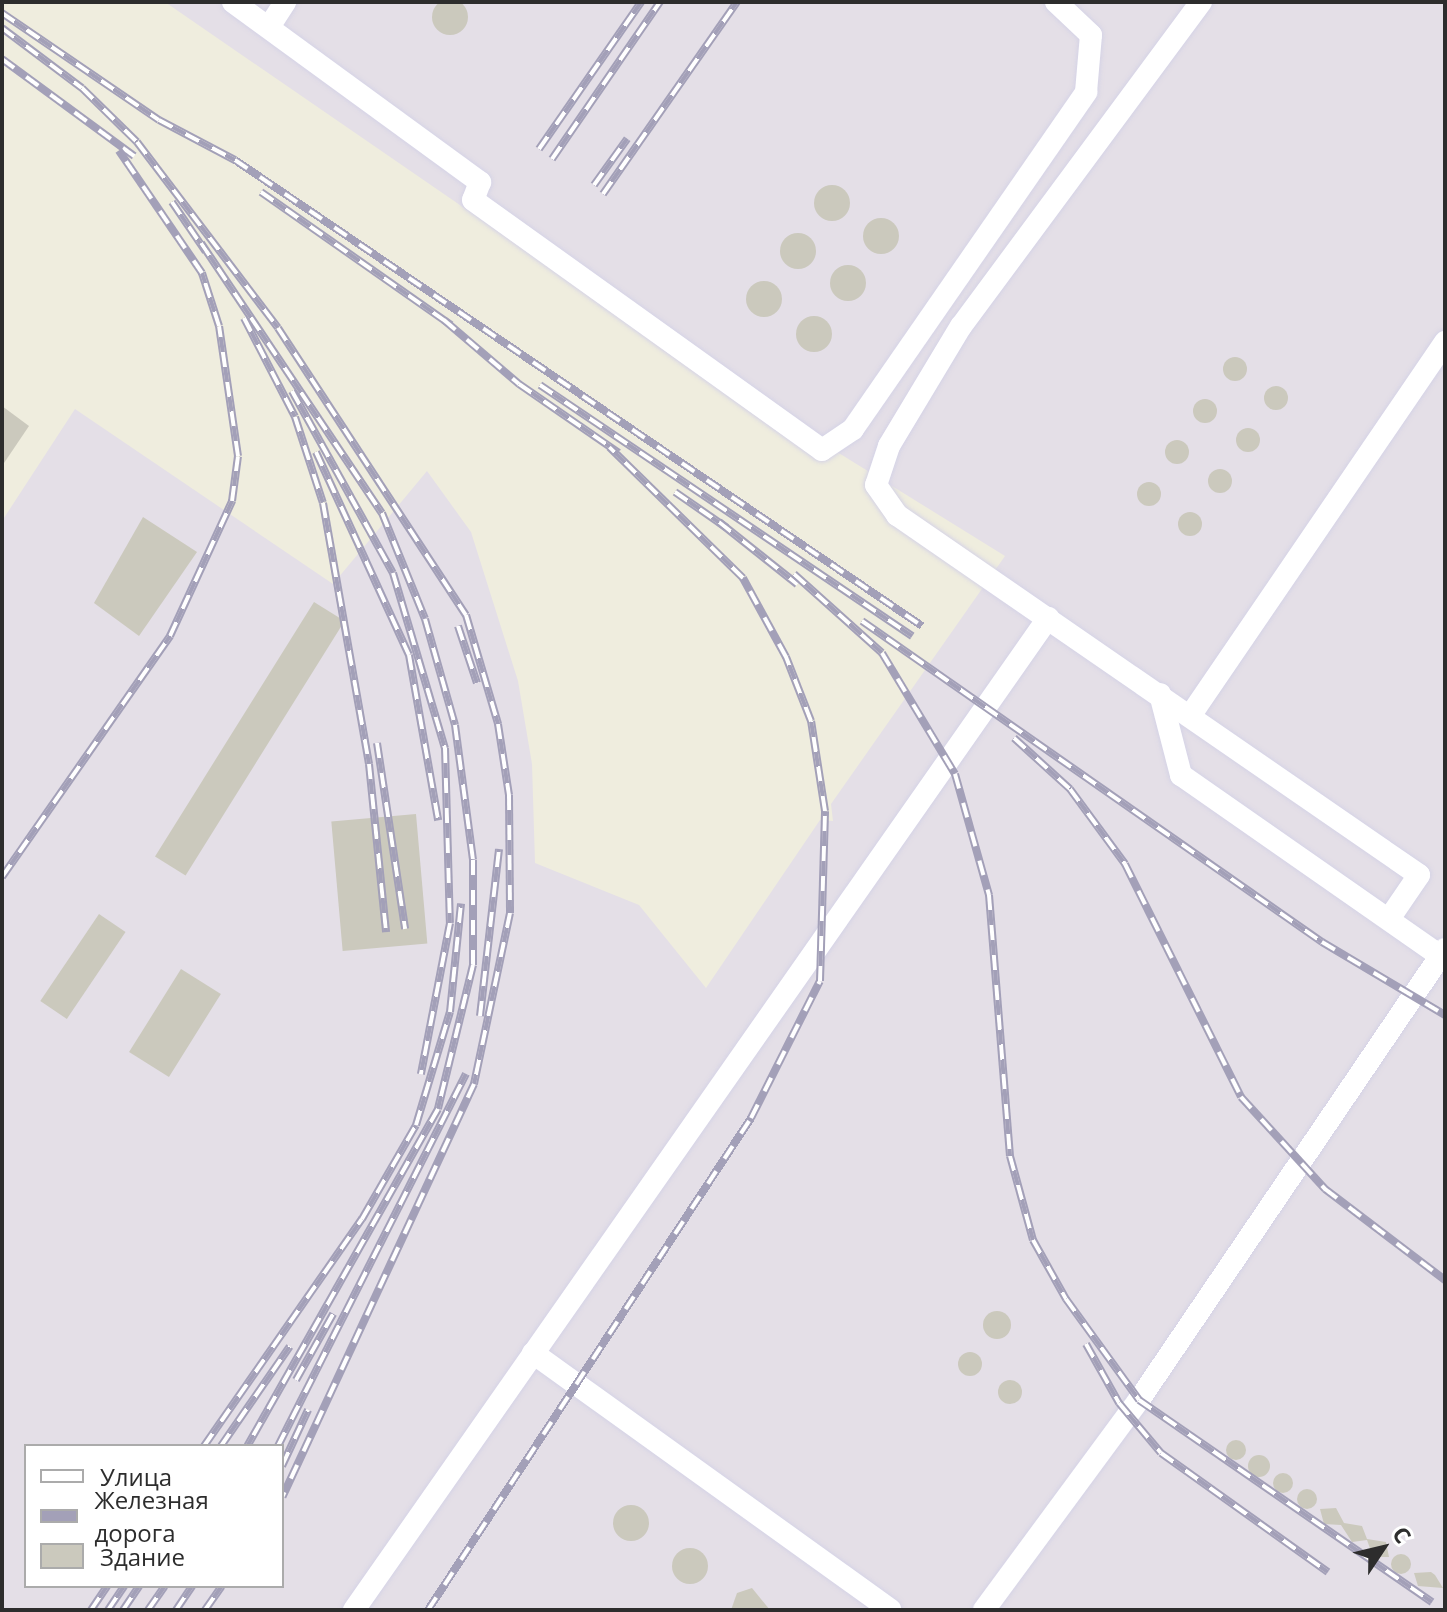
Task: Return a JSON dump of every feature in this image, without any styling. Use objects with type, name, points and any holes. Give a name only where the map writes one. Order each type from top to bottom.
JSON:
[{"type":"lane","points":[[233,2],[480,182],[473,200],[822,450],[853,429],[1086,92],[1091,35],[1056,2]]},
{"type":"lane","points":[[269,27],[285,2]]},
{"type":"lane","points":[[1201,2],[961,326],[889,446],[876,485],[897,515],[1419,875],[1389,919]]},
{"type":"lane","points":[[1190,716],[1445,342]]},
{"type":"lane","points":[[354,1610],[1048,618]]},
{"type":"lane","points":[[984,1610],[1139,1400],[1444,955],[1181,775],[1160,694]]},
{"type":"lane","points":[[533,1353],[890,1610]]},
{"type":"shaded area","points":[[165,2],[1445,2],[1445,1610],[2,1610],[2,521],[75,409],[333,584],[427,471],[471,532],[518,681],[532,764],[535,863],[639,905],[706,988],[820,820],[833,821],[831,804],[1005,556],[650,336]]},
{"type":"building","points":[[450,-1],[463,4],[468,17],[463,30],[450,35],[437,30],[432,17],[437,4]]},
{"type":"building","points":[[832,185],[845,190],[850,203],[845,216],[832,221],[819,216],[814,203],[819,190]]},
{"type":"building","points":[[881,218],[894,223],[899,236],[894,249],[881,254],[868,249],[863,236],[868,223]]},
{"type":"building","points":[[798,233],[811,238],[816,251],[811,264],[798,269],[785,264],[780,251],[785,238]]},
{"type":"building","points":[[848,265],[861,270],[866,283],[861,296],[848,301],[835,296],[830,283],[835,270]]},
{"type":"building","points":[[764,281],[777,286],[782,299],[777,312],[764,317],[751,312],[746,299],[751,286]]},
{"type":"building","points":[[814,316],[827,321],[832,334],[827,347],[814,352],[801,347],[796,334],[801,321]]},
{"type":"building","points":[[1235,357],[1244,360],[1247,369],[1244,378],[1235,381],[1226,378],[1223,369],[1226,360]]},
{"type":"building","points":[[1276,386],[1285,389],[1288,398],[1285,407],[1276,410],[1267,407],[1264,398],[1267,389]]},
{"type":"building","points":[[1205,399],[1214,402],[1217,411],[1214,420],[1205,423],[1196,420],[1193,411],[1196,402]]},
{"type":"building","points":[[2,406],[29,426],[2,466]]},
{"type":"building","points":[[1248,428],[1257,431],[1260,440],[1257,449],[1248,452],[1239,449],[1236,440],[1239,431]]},
{"type":"building","points":[[1177,440],[1186,443],[1189,452],[1186,461],[1177,464],[1168,461],[1165,452],[1168,443]]},
{"type":"building","points":[[1220,469],[1229,472],[1232,481],[1229,490],[1220,493],[1211,490],[1208,481],[1211,472]]},
{"type":"building","points":[[1149,482],[1158,485],[1161,494],[1158,503],[1149,506],[1140,503],[1137,494],[1140,485]]},
{"type":"building","points":[[1190,512],[1199,515],[1202,524],[1199,533],[1190,536],[1181,533],[1178,524],[1181,515]]},
{"type":"building","points":[[143,517],[197,552],[139,636],[94,603]]},
{"type":"building","points":[[314,602],[345,621],[186,875],[155,856]]},
{"type":"building","points":[[416,814],[427,944],[343,951],[331,821]]},
{"type":"building","points":[[99,914],[126,932],[67,1019],[40,1001]]},
{"type":"building","points":[[181,969],[221,994],[169,1077],[129,1052]]},
{"type":"building","points":[[997,1311],[1007,1315],[1011,1325],[1007,1335],[997,1339],[987,1335],[983,1325],[987,1315]]},
{"type":"building","points":[[970,1352],[979,1355],[982,1364],[979,1373],[970,1376],[961,1373],[958,1364],[961,1355]]},
{"type":"building","points":[[1010,1380],[1019,1383],[1022,1392],[1019,1401],[1010,1404],[1001,1401],[998,1392],[1001,1383]]},
{"type":"building","points":[[1232,1440],[1240,1440],[1246,1450],[1240,1460],[1232,1460],[1226,1454],[1226,1446]]},
{"type":"building","points":[[1259,1455],[1270,1466],[1259,1477],[1248,1466]]},
{"type":"building","points":[[1279,1473],[1287,1473],[1293,1483],[1287,1493],[1279,1493],[1273,1487],[1273,1479]]},
{"type":"building","points":[[1303,1489],[1311,1489],[1317,1499],[1311,1509],[1303,1509],[1297,1503],[1297,1495]]},
{"type":"building","points":[[631,1505],[644,1510],[649,1523],[644,1536],[631,1541],[618,1536],[613,1523],[618,1510]]},
{"type":"building","points":[[1336,1508],[1344,1523],[1362,1526],[1367,1539],[1386,1542],[1389,1557],[1373,1557],[1367,1540],[1352,1542],[1341,1525],[1324,1524],[1320,1509]]},
{"type":"building","points":[[690,1548],[703,1553],[708,1566],[703,1579],[690,1584],[677,1579],[672,1566],[677,1553]]},
{"type":"building","points":[[1397,1554],[1405,1554],[1411,1564],[1405,1574],[1397,1574],[1391,1568],[1391,1560]]},
{"type":"building","points":[[1431,1572],[1443,1588],[1418,1586],[1414,1573]]},
{"type":"building","points":[[752,1588],[770,1610],[731,1610],[737,1593]]},
{"type":"railway","points":[[539,149],[641,2]]},
{"type":"railway","points":[[552,159],[660,2]]},
{"type":"railway","points":[[603,194],[737,2]]},
{"type":"railway","points":[[2,13],[159,120],[235,160],[922,626]]},
{"type":"railway","points":[[2,28],[82,88],[137,142],[278,328],[466,615],[498,724],[509,795],[510,913],[474,1084],[284,1493]]},
{"type":"railway","points":[[2,59],[134,156]]},
{"type":"railway","points":[[594,185],[627,139]]},
{"type":"railway","points":[[2,877],[170,636],[232,501],[238,456],[219,326],[202,273],[119,151]]},
{"type":"railway","points":[[261,192],[451,325]]},
{"type":"railway","points":[[172,202],[206,252]]},
{"type":"railway","points":[[201,243],[382,513],[425,619],[455,725],[473,860],[473,965],[438,1109],[248,1444]]},
{"type":"railway","points":[[244,318],[295,417],[323,503],[369,764],[386,932]]},
{"type":"railway","points":[[444,320],[519,384],[619,453]]},
{"type":"railway","points":[[540,385],[912,636]]},
{"type":"railway","points":[[292,391],[393,573],[445,748],[450,923],[421,1074]]},
{"type":"railway","points":[[428,1610],[751,1118],[820,981],[825,811],[811,721],[786,657],[743,578],[609,447]]},
{"type":"railway","points":[[316,452],[409,655],[438,820]]},
{"type":"railway","points":[[675,492],[727,528]]},
{"type":"railway","points":[[719,522],[797,584]]},
{"type":"railway","points":[[794,574],[882,653],[955,774],[989,895],[1010,1156],[1033,1240],[1066,1299],[1139,1400],[1432,1602]]},
{"type":"railway","points":[[862,621],[1322,942],[1445,1015]]},
{"type":"railway","points":[[458,626],[477,683]]},
{"type":"railway","points":[[1014,738],[1070,789],[1125,864],[1241,1097],[1325,1189],[1445,1280]]},
{"type":"railway","points":[[377,743],[405,929]]},
{"type":"railway","points":[[480,1016],[499,849]]},
{"type":"railway","points":[[205,1444],[362,1219],[416,1125],[450,1012],[461,904]]},
{"type":"railway","points":[[279,1444],[466,1074]]},
{"type":"railway","points":[[296,1380],[333,1314]]},
{"type":"railway","points":[[1086,1344],[1119,1403],[1161,1453],[1328,1572]]},
{"type":"railway","points":[[222,1444],[290,1346]]},
{"type":"railway","points":[[284,1462],[308,1410]]},
{"type":"railway","points":[[91,1610],[106,1588]]},
{"type":"railway","points":[[108,1610],[123,1588]]},
{"type":"railway","points":[[123,1610],[138,1588]]},
{"type":"railway","points":[[148,1610],[164,1588]]},
{"type":"railway","points":[[176,1610],[191,1588]]},
{"type":"railway","points":[[205,1610],[221,1588]]}]
